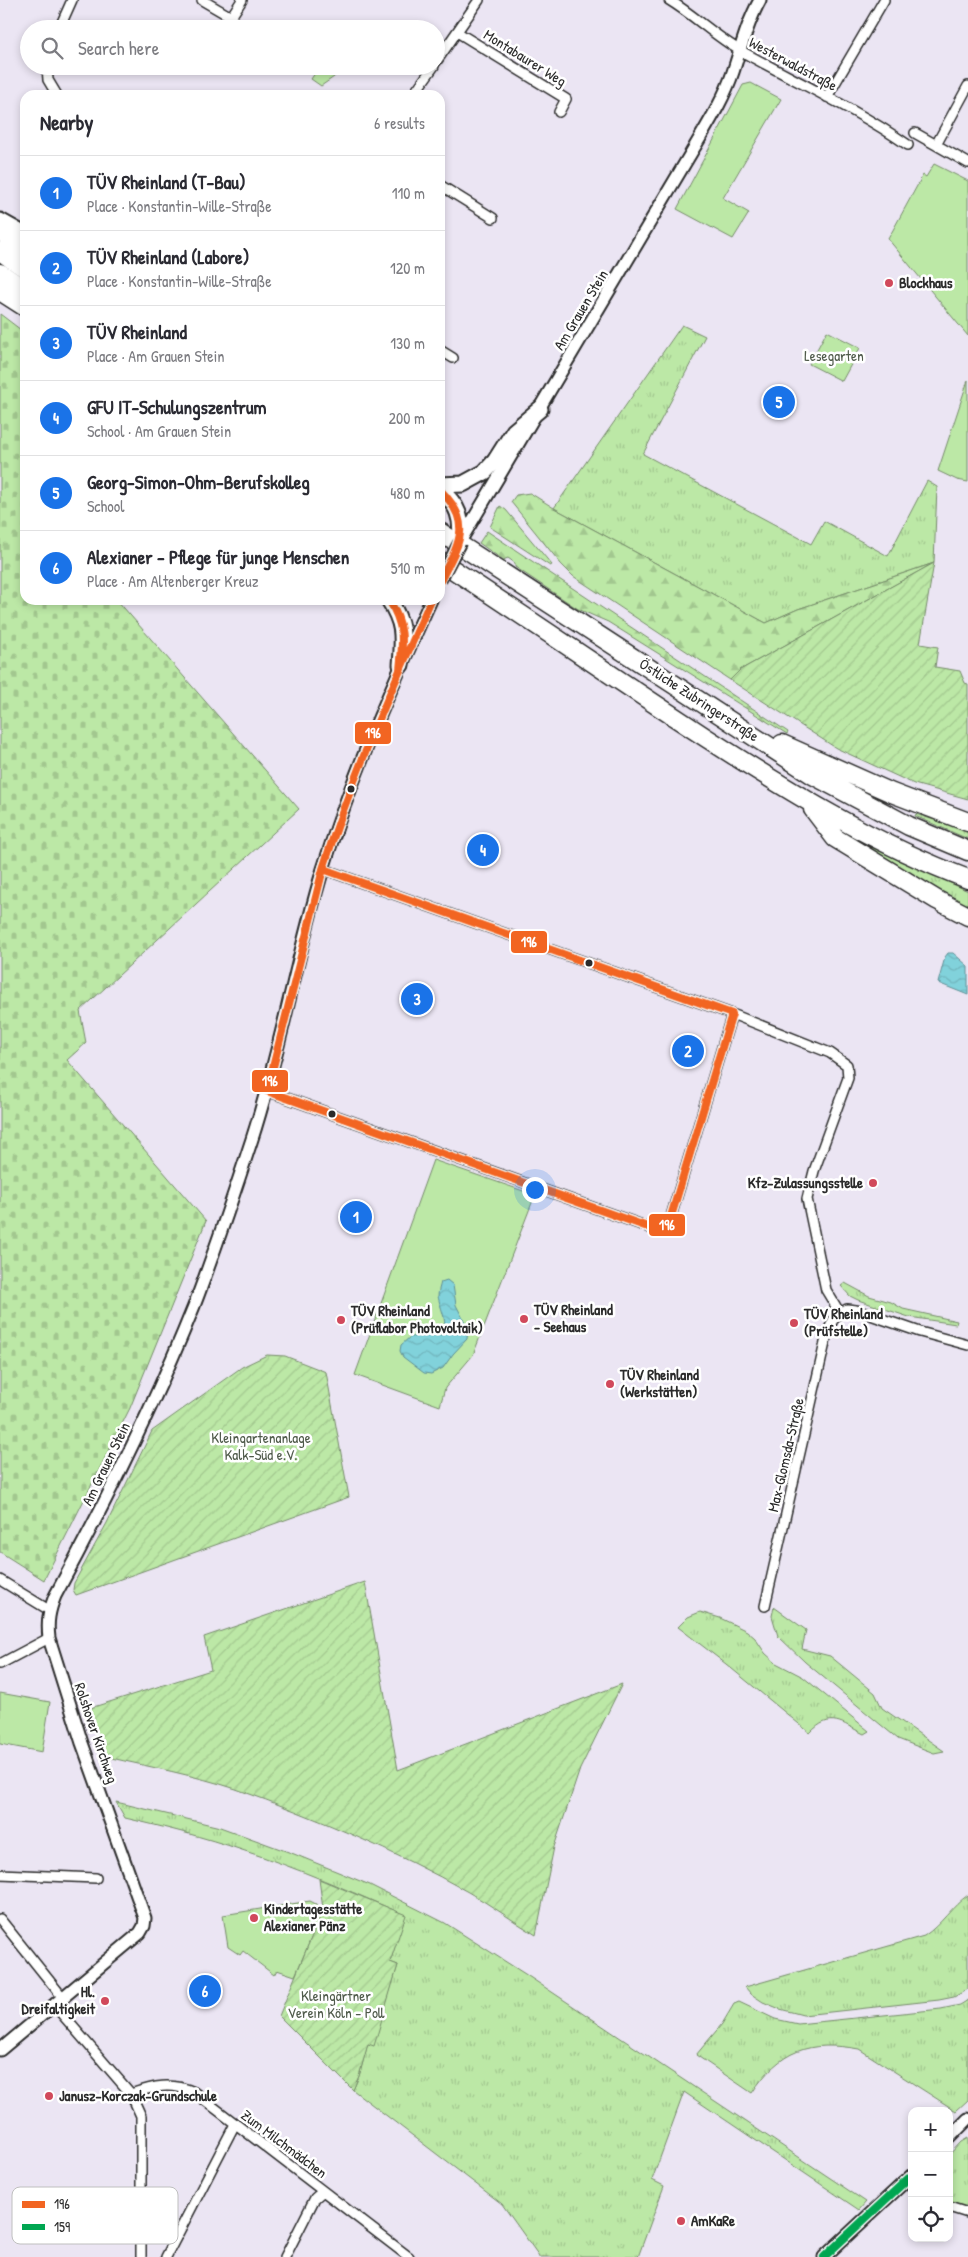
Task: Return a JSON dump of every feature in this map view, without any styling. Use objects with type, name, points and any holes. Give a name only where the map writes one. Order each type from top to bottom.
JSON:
[{"type":"highway","points":[[0,221],[20,232]]},
{"type":"highway","points":[[0,231],[20,245]]},
{"type":"highway","points":[[0,251],[20,265]]},
{"type":"highway","points":[[0,273],[20,287]]},
{"type":"highway","points":[[0,291],[20,304]]},
{"type":"highway","points":[[0,296],[20,311]]},
{"type":"highway","points":[[445,485],[463,484],[485,472],[495,461],[514,431],[540,409]]},
{"type":"highway","points":[[445,494],[457,509],[462,525],[460,542]]},
{"type":"highway","name":"Östliche Zubringerstraße","points":[[445,535],[551,606],[743,728],[813,776],[909,826],[968,851]]},
{"type":"highway","name":"Östliche Zubringerstraße","points":[[445,565],[598,667],[836,819],[900,850],[968,879]]},
{"type":"highway","points":[[392,605],[399,616],[403,636],[402,665]]},
{"type":"highway","points":[[743,728],[892,793],[968,822]]},
{"type":"highway","points":[[807,801],[835,838],[937,900],[968,916]]},
{"type":"street","points":[[63,20],[72,0]]},
{"type":"street","points":[[202,0],[231,17],[242,0]]},
{"type":"street","points":[[445,49],[479,0]]},
{"type":"street","name":"Westerwaldstraße","points":[[669,0],[689,12],[738,50],[827,97],[908,145]]},
{"type":"street","name":"Am Grauen Stein","points":[[445,570],[722,98],[733,72],[738,50],[760,0]]},
{"type":"street","points":[[827,97],[884,0]]},
{"type":"street","name":"Montabaurer Weg","points":[[457,32],[566,99],[559,112]]},
{"type":"street","points":[[48,75],[48,80],[54,90]]},
{"type":"street","points":[[417,90],[427,75]]},
{"type":"street","points":[[936,145],[968,86]]},
{"type":"street","points":[[914,133],[968,163]]},
{"type":"street","points":[[445,188],[493,218]]},
{"type":"street","points":[[445,353],[453,358]]},
{"type":"street","name":"Am Grauen Stein","points":[[49,1610],[114,1485],[168,1368],[200,1288],[266,1091],[323,869],[353,782],[429,605]]},
{"type":"street","points":[[323,869],[732,1014],[830,1054],[847,1066],[848,1078],[814,1171],[807,1199],[826,1290],[840,1313],[847,1309],[856,1310],[920,1332],[968,1345]]},
{"type":"street","points":[[266,1091],[656,1230],[664,1229],[669,1223],[732,1014]]},
{"type":"street","name":"Max-Glomsda-Straße","points":[[765,1606],[800,1460],[824,1346],[833,1320],[840,1313]]},
{"type":"street","points":[[0,1580],[49,1610]]},
{"type":"street","name":"Rolshover Kirchweg","points":[[49,1610],[47,1620],[49,1638],[82,1743],[145,1918],[144,1926],[140,1933],[59,2002]]},
{"type":"street","points":[[0,1664],[49,1638]]},
{"type":"street","points":[[0,1874],[96,1878]]},
{"type":"street","points":[[0,1920],[59,2002],[131,2094],[141,2116],[141,2187]]},
{"type":"street","points":[[0,2050],[59,2002]]},
{"type":"street","name":"Zum Milchmädchen","points":[[131,2094],[147,2088],[177,2085],[194,2092],[409,2257]]},
{"type":"street","points":[[953,2134],[968,2119]]},
{"type":"street","points":[[178,2234],[236,2124]]},
{"type":"street","points":[[824,2257],[908,2179]]},
{"type":"street","points":[[285,2257],[315,2198],[323,2191]]},
{"type":"street","points":[[953,2208],[968,2213]]},
{"type":"street","points":[[141,2244],[141,2257]]},
{"type":"street","points":[[166,2257],[173,2244]]},
{"type":"green space","points":[[314,75],[335,75],[321,86],[311,79]]},
{"type":"green space","points":[[751,83],[781,99],[723,198],[749,213],[733,239],[677,209],[743,85]]},
{"type":"green space","points":[[934,164],[968,181],[968,336],[888,239],[923,175],[926,177]]},
{"type":"green space","points":[[0,314],[20,329],[20,605],[121,605],[299,809],[80,1011],[86,1043],[67,1060],[206,1221],[130,1408],[44,1580],[0,1552]]},
{"type":"green space","points":[[682,325],[705,336],[643,454],[811,544],[824,521],[888,556],[927,481],[937,487],[934,563],[798,609],[766,623],[554,508]]},
{"type":"green space","name":"Lesegarten","points":[[827,331],[860,348],[842,381],[809,364]]},
{"type":"green space","points":[[968,380],[968,482],[957,480],[938,471]]},
{"type":"green space","points":[[530,493],[554,508],[766,623],[798,609],[934,563],[740,670],[730,680],[573,576],[511,502],[516,495]]},
{"type":"green space","points":[[500,506],[506,510],[552,565],[550,566],[490,527]]},
{"type":"green space","points":[[487,531],[788,732],[787,734],[608,622],[578,609],[515,567],[515,563],[508,558],[503,560],[479,543]]},
{"type":"green space","points":[[934,563],[920,644],[938,647],[935,667],[960,671],[965,683],[968,684],[968,799],[914,784],[836,748],[730,680],[740,670]]},
{"type":"green space","points":[[916,814],[968,831],[968,839],[915,816]]},
{"type":"green space","points":[[860,841],[968,891],[968,909],[858,844]]},
{"type":"green space","points":[[433,1160],[535,1195],[473,1355],[445,1388],[440,1406],[355,1375]]},
{"type":"green space","points":[[845,1283],[869,1296],[891,1302],[903,1309],[957,1321],[956,1324],[909,1317],[858,1300],[850,1296],[841,1286]]},
{"type":"green space","name":"Kleingartenanlage Kalk-Süd e.V.","points":[[267,1355],[285,1356],[326,1372],[349,1497],[76,1595],[73,1590],[74,1583],[107,1523],[152,1431],[242,1367]]},
{"type":"green space","points":[[365,1582],[398,1770],[622,1684],[580,1769],[554,1847],[536,1935],[477,1897],[440,1877],[325,1823],[220,1784],[107,1757],[84,1710],[211,1670],[204,1637]]},
{"type":"green space","points":[[774,1607],[806,1630],[802,1649],[830,1656],[875,1693],[882,1708],[944,1751],[934,1753],[898,1739],[805,1662],[778,1636],[772,1616]]},
{"type":"green space","points":[[700,1612],[720,1618],[747,1631],[776,1663],[803,1677],[869,1731],[864,1734],[842,1723],[830,1721],[817,1726],[810,1733],[678,1627],[688,1617]]},
{"type":"green space","points":[[0,1693],[50,1702],[42,1752],[0,1744]]},
{"type":"green space","points":[[116,1802],[220,1827],[294,1854],[370,1885],[445,1923],[525,1974],[866,2202],[859,2210],[684,2092],[652,2180],[664,2186],[638,2257],[538,2257],[502,2204],[353,2090],[368,2043],[373,2045],[398,1965],[390,1962],[405,1915],[263,1857],[228,1845],[125,1818]]},
{"type":"green space","name":"Kleingärtner Verein Köln - Poll","points":[[319,1879],[406,1915],[390,1962],[398,1965],[374,2046],[368,2044],[353,2090],[279,2016],[323,1909]]},
{"type":"green space","points":[[968,1895],[968,1989],[954,1997],[803,2015],[763,2002],[751,1994],[745,1987],[924,1936]]},
{"type":"green space","points":[[310,1901],[324,1908],[295,1976],[277,1970],[274,1975],[243,1951],[240,1955],[228,1947],[223,1915]]},
{"type":"green space","points":[[968,2000],[968,2100],[956,2111],[953,2107],[950,2107],[859,2049],[825,2046],[797,2052],[785,2058],[774,2067],[752,2093],[696,2055],[722,2024],[734,2004],[739,2002],[775,2019],[798,2024],[941,2009],[960,2005]]},
{"type":"green space","points":[[968,2138],[968,2209],[953,2204],[953,2151]]},
{"type":"water","points":[[948,953],[953,953],[968,966],[968,995],[938,983],[945,957]]},
{"type":"water","points":[[447,1280],[453,1285],[456,1305],[468,1328],[467,1339],[443,1368],[431,1374],[424,1373],[403,1357],[400,1351],[401,1345],[410,1337],[441,1335],[444,1331],[445,1321],[438,1294],[441,1282]]},
{"type":"transit line","name":"196","points":[[445,495],[457,513],[460,524],[457,545],[445,571]]},
{"type":"transit line","name":"196","points":[[392,605],[398,618],[402,634],[400,670]]},
{"type":"transit line","name":"196","points":[[323,869],[360,767],[429,605]]},
{"type":"transit line","name":"196","points":[[323,869],[732,1014],[669,1223],[664,1229],[656,1230],[267,1091],[323,869]]},
{"type":"transit line","name":"159","points":[[824,2257],[908,2179]]},
{"type":"place","name":"Blockhaus","points":[[889,283]]},
{"type":"place","name":"Georg-Simon-Ohm-Berufskolleg","points":[[779,402]]},
{"type":"place","name":"GFU IT-Schulungszentrum","points":[[483,850]]},
{"type":"place","name":"TÜV Rheinland","points":[[417,999]]},
{"type":"place","name":"TÜV Rheinland (Labore)","points":[[688,1051]]},
{"type":"place","name":"Kfz-Zulassungsstelle","points":[[873,1183]]},
{"type":"place","name":"TÜV Rheinland (T-Bau)","points":[[356,1217]]},
{"type":"place","name":"TÜV Rheinland - Seehaus","points":[[524,1319]]},
{"type":"place","name":"TÜV Rheinland (Prüflabor Photovoltaik)","points":[[341,1320]]},
{"type":"place","name":"TÜV Rheinland (Prüfstelle)","points":[[794,1323]]},
{"type":"place","name":"TÜV Rheinland (Werkstätten)","points":[[610,1384]]},
{"type":"place","name":"Kindertagesstätte Alexianer Pänz","points":[[254,1918]]},
{"type":"place","name":"Alexianer - Pflege für junge Menschen","points":[[205,1991]]},
{"type":"place","name":"Hl. Dreifaltigkeit","points":[[105,2001]]},
{"type":"place","name":"Janusz-Korczak-Grundschule","points":[[49,2096]]},
{"type":"place","name":"AmKaRe","points":[[681,2221]]}]
